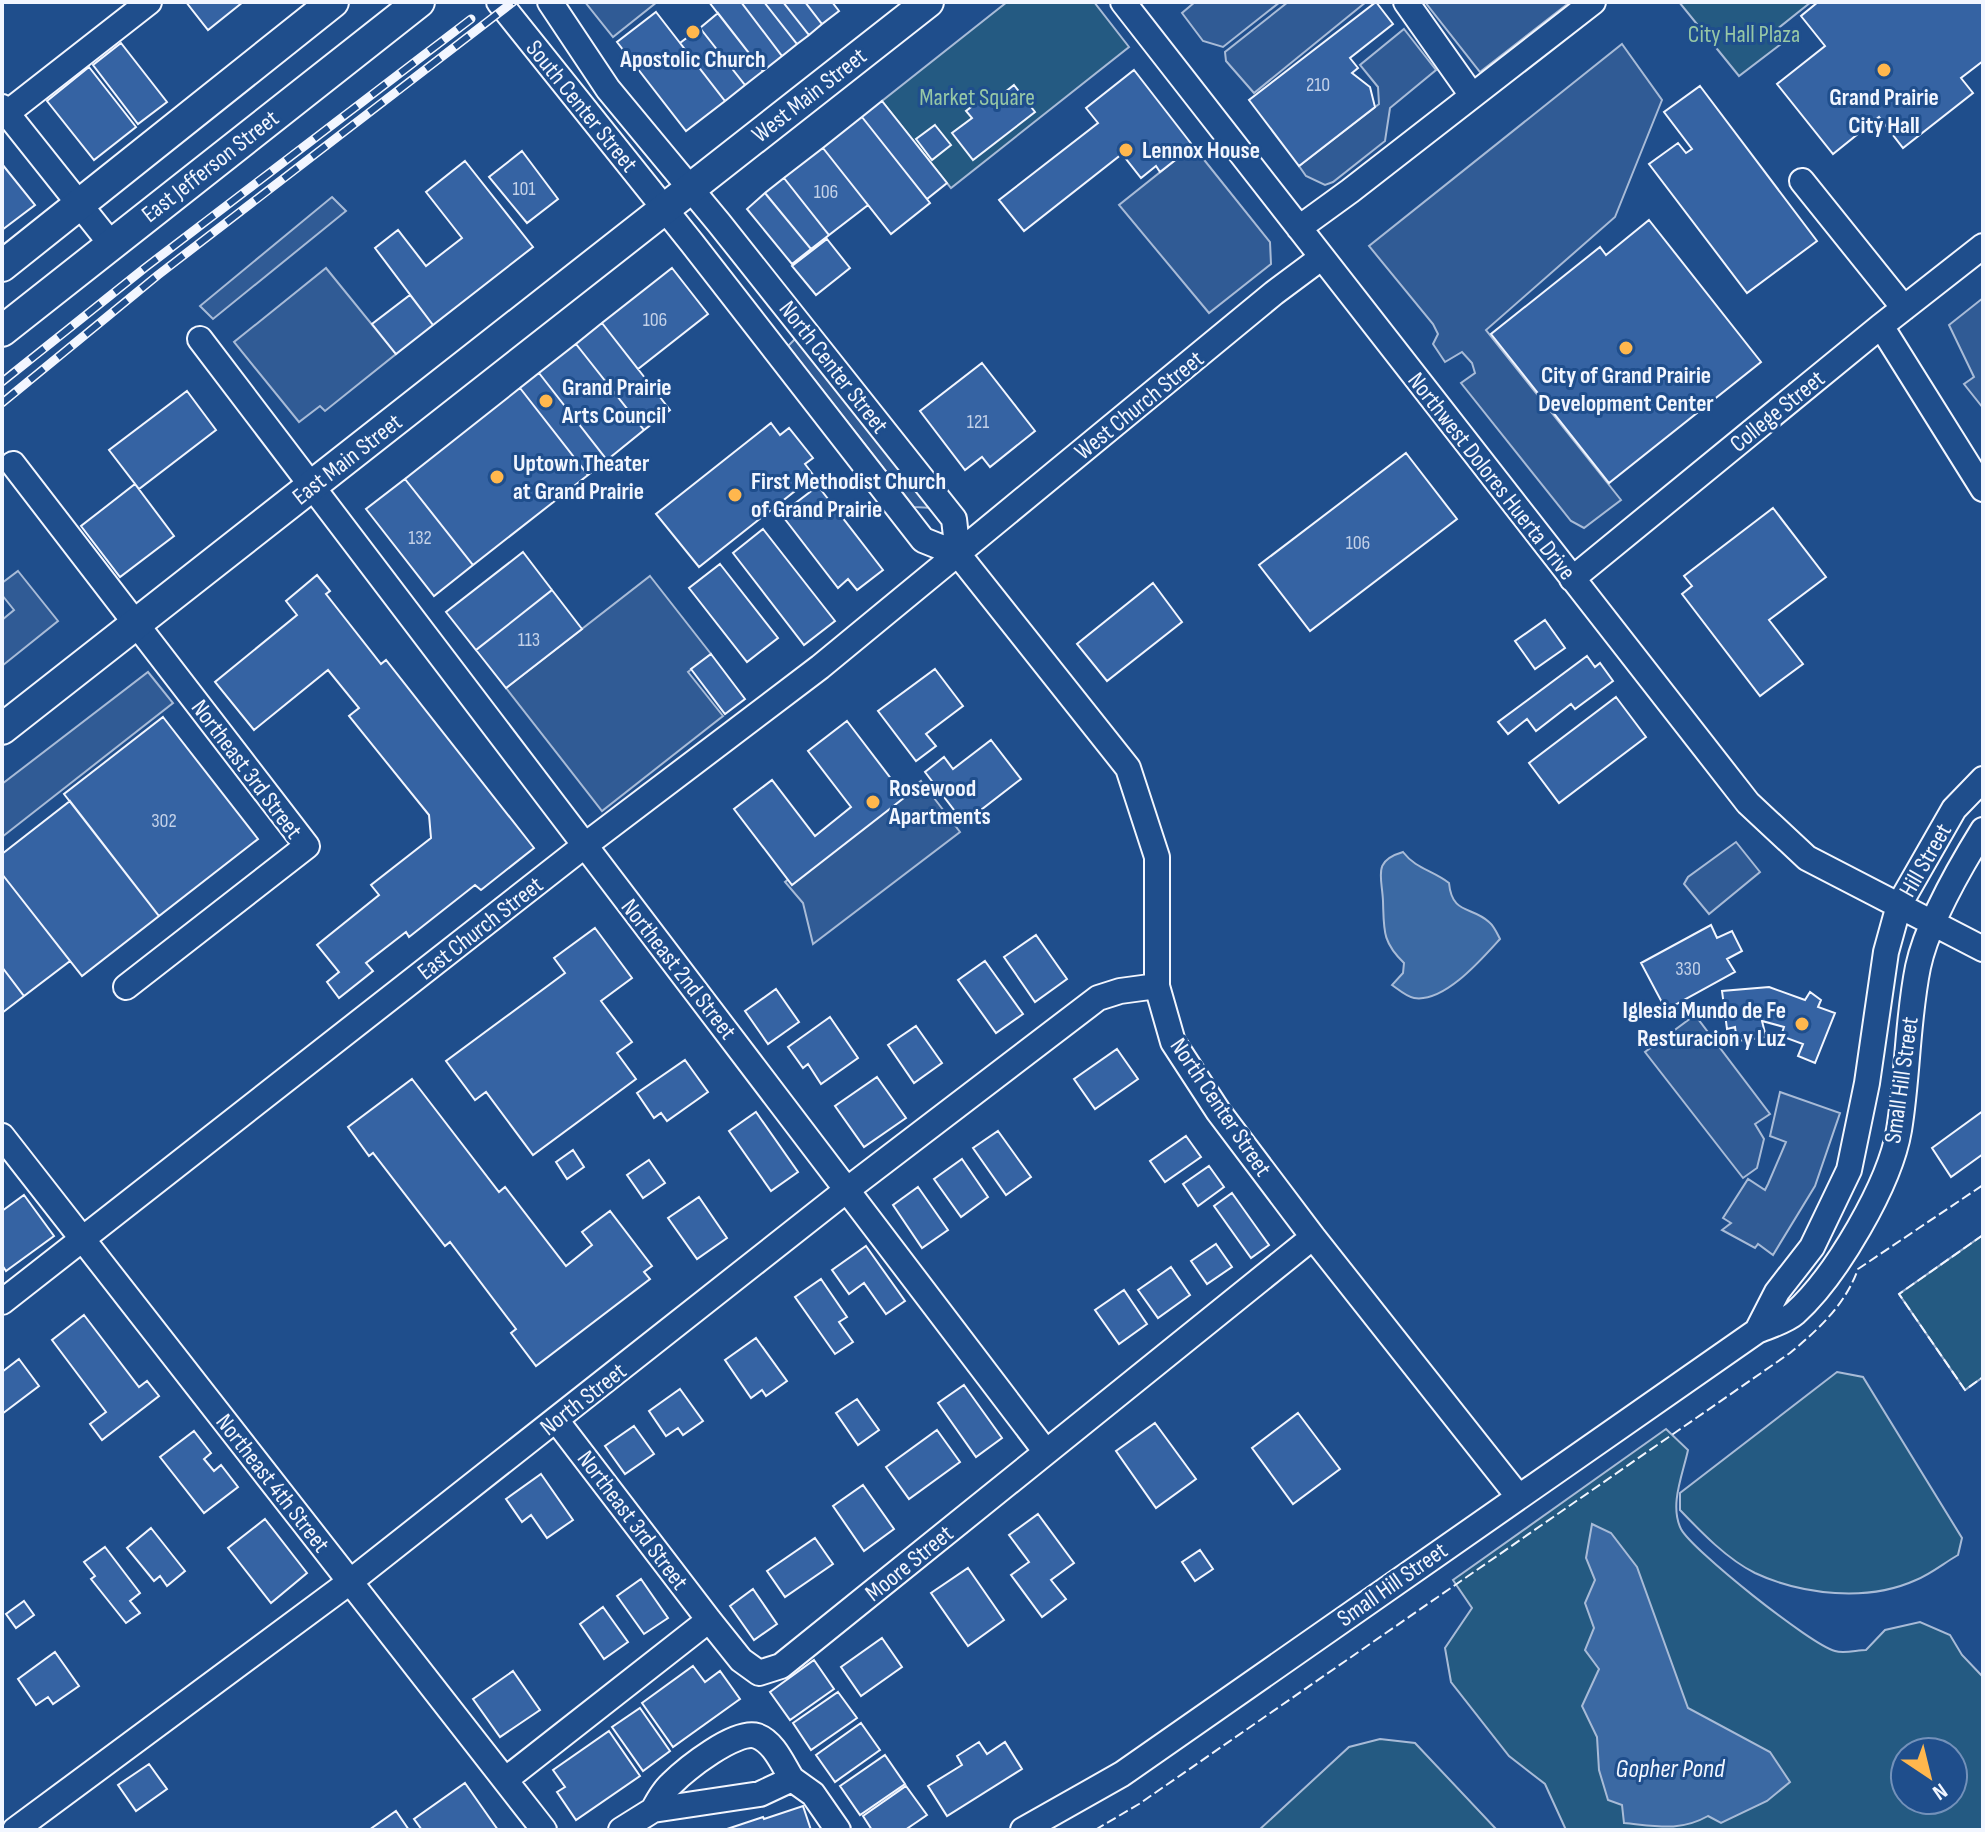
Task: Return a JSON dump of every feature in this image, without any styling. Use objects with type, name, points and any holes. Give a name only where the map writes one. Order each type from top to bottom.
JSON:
[{"type":"main road","name":"East Jefferson Street","points":[[2,266],[333,2]]},
{"type":"main road","name":"East Jefferson Street","points":[[2,331],[419,2]]},
{"type":"main road","name":"West Main Street","points":[[691,189],[928,2]]},
{"type":"main road","name":"East Main Street","points":[[2,729],[691,189]]},
{"type":"street","points":[[111,244],[4,112],[149,2]]},
{"type":"street","name":"South Center Street","points":[[499,2],[665,210]]},
{"type":"street","name":"South Center Street","points":[[550,2],[608,89],[691,189]]},
{"type":"street","name":"Northwest Dolores Huerta Drive","points":[[1123,2],[1748,803],[1807,858],[1983,949]]},
{"type":"street","points":[[1406,2],[1471,94]]},
{"type":"street","points":[[1299,228],[1593,2]]},
{"type":"street","points":[[1802,181],[1904,308]]},
{"type":"street","name":"North Center Street","points":[[691,189],[954,519],[958,554]]},
{"type":"street","name":"North Center Street","points":[[665,210],[923,540],[958,554],[1128,768],[1157,857],[1157,986],[1173,1042],[1218,1111],[1313,1237],[1518,1496]]},
{"type":"street","name":"College Street","points":[[1572,579],[1983,246]]},
{"type":"street","name":"West Church Street","points":[[958,554],[1274,293],[1321,258]]},
{"type":"street","points":[[1881,326],[1983,489]]},
{"type":"street","name":"Northeast 2nd Street","points":[[200,339],[1046,1452]]},
{"type":"street","points":[[13,464],[136,624]]},
{"type":"street","name":"East Church Street","points":[[2,1302],[584,846],[820,667],[958,554]]},
{"type":"street","name":"Northeast 3rd Street","points":[[126,987],[307,846],[136,624]]},
{"type":"street","name":"Hill Street","points":[[1899,905],[1954,809],[1983,779]]},
{"type":"street","name":"Hill Street","points":[[1933,923],[1983,830]]},
{"type":"street","name":"Small Hill Street","points":[[1757,1331],[1777,1292],[1812,1247],[1849,1170],[1867,1083],[1886,952],[1899,905]]},
{"type":"street","name":"Small Hill Street","points":[[1023,1830],[1122,1774],[1757,1331],[1794,1315],[1839,1260],[1874,1201],[1899,1132],[1906,1048],[1918,965],[1933,923]]},
{"type":"street","name":"North Street","points":[[15,1830],[351,1581],[848,1189],[1098,998],[1120,991],[1157,986]]},
{"type":"street","name":"Northeast 4th Street","points":[[2,1136],[544,1830]]},
{"type":"street","name":"Moore Street","points":[[709,1620],[741,1660],[759,1673],[781,1666],[1313,1237]]},
{"type":"street","name":"Northeast 3rd Street","points":[[556,1420],[709,1620]]},
{"type":"street","points":[[505,1780],[709,1620]]},
{"type":"street","points":[[653,1810],[668,1786],[712,1753],[745,1734],[755,1735],[766,1741],[792,1779],[813,1794],[838,1830]]},
{"type":"street","points":[[621,1830],[653,1810],[760,1794],[792,1779]]},
{"type":"green space","name":"Market Square","points":[[1007,2],[1094,2],[1129,47],[951,188],[882,101]]},
{"type":"green space","name":"City Hall Plaza","points":[[1679,2],[1811,2],[1776,30],[1785,41],[1739,76]]},
{"type":"green space","points":[[1983,1235],[1983,1377],[1965,1390],[1899,1294]]},
{"type":"green space","points":[[1837,1372],[1863,1377],[1962,1538],[1958,1555],[1922,1578],[1897,1587],[1835,1593],[1773,1581],[1735,1560],[1680,1510],[1680,1493]]},
{"type":"green space","points":[[1666,1429],[1688,1450],[1676,1510],[1681,1529],[1728,1575],[1802,1632],[1839,1652],[1866,1650],[1885,1630],[1920,1622],[1950,1635],[1962,1655],[1983,1677],[1983,1830],[1566,1830],[1545,1784],[1509,1756],[1451,1682],[1445,1648],[1472,1608],[1453,1580]]},
{"type":"green space","points":[[1380,1739],[1415,1743],[1497,1830],[1259,1830],[1349,1747]]},
{"type":"shaded area","points":[[585,2],[657,2],[613,37]]},
{"type":"shaded area","points":[[1195,2],[1280,2],[1223,47],[1203,41],[1182,13]]},
{"type":"shaded area","points":[[1288,2],[1366,2],[1254,93],[1226,61],[1225,52]]},
{"type":"shaded area","points":[[1425,2],[1570,2],[1480,72]]},
{"type":"shaded area","points":[[1404,29],[1436,70],[1390,108],[1385,141],[1333,182],[1325,185],[1306,176],[1299,166],[1379,104],[1378,87],[1360,65]]},
{"type":"shaded area","points":[[1622,44],[1662,100],[1615,217],[1486,330],[1621,500],[1584,528],[1571,521],[1461,383],[1475,373],[1472,363],[1462,352],[1445,362],[1433,344],[1438,334],[1433,324],[1369,246]]},
{"type":"shaded area","points":[[1193,146],[1270,242],[1271,264],[1209,313],[1119,205]]},
{"type":"shaded area","points":[[332,197],[346,211],[213,319],[200,306]]},
{"type":"shaded area","points":[[326,268],[396,354],[325,411],[320,406],[299,422],[234,342]]},
{"type":"shaded area","points":[[1983,298],[1983,408],[1964,384],[1974,377],[1949,325]]},
{"type":"shaded area","points":[[799,335],[933,508],[914,507],[788,346]]},
{"type":"shaded area","points":[[18,571],[58,621],[2,666],[2,620],[14,610],[2,595],[2,583]]},
{"type":"shaded area","points":[[650,576],[711,654],[688,672],[723,716],[602,811],[506,688]]},
{"type":"shaded area","points":[[148,672],[173,703],[2,837],[2,784]]},
{"type":"shaded area","points":[[921,781],[960,832],[813,944],[803,903],[785,882]]},
{"type":"shaded area","points":[[1736,842],[1760,872],[1709,914],[1684,884],[1688,877]]},
{"type":"shaded area","points":[[1695,1015],[1770,1114],[1755,1124],[1764,1139],[1757,1168],[1743,1178],[1645,1052]]},
{"type":"shaded area","points":[[1780,1092],[1840,1113],[1815,1186],[1773,1255],[1758,1244],[1755,1248],[1722,1230],[1731,1223],[1723,1218],[1748,1179],[1765,1190],[1786,1142],[1770,1136]]},
{"type":"water","points":[[1403,852],[1413,862],[1449,883],[1458,905],[1483,917],[1500,939],[1461,978],[1426,998],[1411,997],[1392,985],[1403,973],[1404,963],[1392,949],[1386,935],[1381,870],[1387,860]]},
{"type":"water","name":"Gopher Pond","points":[[1592,1524],[1611,1533],[1637,1567],[1688,1708],[1770,1752],[1790,1782],[1767,1801],[1721,1823],[1708,1816],[1688,1824],[1668,1827],[1624,1823],[1622,1805],[1608,1800],[1599,1770],[1597,1737],[1582,1706],[1599,1669],[1585,1650],[1594,1628],[1585,1603],[1595,1580],[1586,1558]]},
{"type":"building","points":[[186,2],[243,2],[208,30]]},
{"type":"building","points":[[709,2],[741,2],[782,56],[763,71]]},
{"type":"building","points":[[741,2],[764,2],[797,44],[782,56]]},
{"type":"building","points":[[764,2],[783,2],[809,35],[797,44]]},
{"type":"building","points":[[783,2],[805,2],[822,24],[809,35]]},
{"type":"building","points":[[805,2],[832,2],[839,11],[822,24]]},
{"type":"building","points":[[1376,2],[1393,24],[1350,58],[1358,68],[1352,73],[1370,87],[1375,107],[1299,166],[1249,100]]},
{"type":"building","name":"Grand Prairie City Hall","points":[[1818,2],[1983,2],[1983,61],[1961,78],[1973,93],[1903,148],[1879,117],[1833,154],[1777,84],[1825,46],[1801,16]]},
{"type":"building","points":[[656,12],[725,101],[686,131],[617,42]]},
{"type":"building","points":[[718,13],[763,71],[745,85],[700,28]]},
{"type":"building","points":[[700,28],[745,85],[725,101],[680,43]]},
{"type":"building","points":[[121,43],[167,102],[138,124],[93,65]]},
{"type":"building","points":[[89,67],[136,127],[94,160],[47,101]]},
{"type":"building","name":"Lennox House","points":[[1134,70],[1193,146],[1160,172],[1156,166],[1141,178],[1122,154],[1024,231],[999,200],[1098,123],[1086,108]]},
{"type":"building","points":[[1014,85],[1035,112],[973,160],[952,133],[972,118],[966,111],[989,93],[995,100]]},
{"type":"building","points":[[1700,86],[1817,241],[1747,293],[1649,164],[1678,143],[1686,153],[1692,149],[1664,112]]},
{"type":"building","points":[[882,101],[947,183],[927,199],[862,117]]},
{"type":"building","points":[[862,117],[930,203],[891,234],[823,148]]},
{"type":"building","points":[[935,125],[951,145],[932,160],[916,139]]},
{"type":"building","points":[[823,148],[868,205],[829,235],[784,178]]},
{"type":"building","points":[[522,151],[558,199],[527,223],[489,177]]},
{"type":"building","points":[[465,161],[533,247],[433,325],[375,248],[398,230],[426,266],[462,238],[426,192]]},
{"type":"building","points":[[2,164],[35,205],[2,230]]},
{"type":"building","points":[[784,178],[829,235],[811,249],[765,193]]},
{"type":"building","points":[[765,193],[811,249],[792,264],[747,209]]},
{"type":"building","name":"City of Grand Prairie Development Center","points":[[1649,220],[1761,362],[1609,483],[1491,334],[1600,247],[1606,255]]},
{"type":"building","points":[[827,239],[850,268],[816,295],[792,266]]},
{"type":"building","points":[[672,268],[708,314],[638,369],[602,323]]},
{"type":"building","points":[[410,295],[433,325],[396,354],[372,324]]},
{"type":"building","points":[[602,323],[670,410],[644,430],[576,344]]},
{"type":"building","points":[[576,344],[644,430],[607,460],[539,373]]},
{"type":"building","points":[[982,363],[1035,431],[990,467],[982,457],[965,470],[920,411]]},
{"type":"building","name":"Grand Prairie Arts Council","points":[[539,373],[607,460],[588,475],[520,388]]},
{"type":"building","name":"Uptown Theater at Grand Prairie","points":[[520,388],[588,475],[473,565],[405,479]]},
{"type":"building","points":[[187,391],[216,430],[139,489],[109,450]]},
{"type":"building","name":"First Methodist Church of Grand Prairie","points":[[771,423],[780,435],[789,428],[813,458],[805,464],[814,476],[699,567],[656,514]]},
{"type":"building","points":[[1406,453],[1457,519],[1310,631],[1259,565]]},
{"type":"building","points":[[405,479],[473,565],[434,596],[366,509]]},
{"type":"building","points":[[135,484],[174,536],[120,577],[81,526]]},
{"type":"building","points":[[818,486],[883,570],[857,590],[848,579],[838,588],[781,514]]},
{"type":"building","points":[[1773,508],[1826,577],[1769,620],[1803,664],[1760,696],[1682,594],[1692,586],[1684,576]]},
{"type":"building","points":[[763,529],[835,621],[804,645],[733,553]]},
{"type":"building","points":[[523,552],[552,590],[476,650],[446,612]]},
{"type":"building","points":[[720,564],[778,638],[747,662],[689,588]]},
{"type":"building","points":[[317,575],[330,591],[326,594],[381,664],[386,660],[534,848],[481,890],[475,885],[409,937],[406,932],[366,963],[373,971],[339,998],[327,982],[339,972],[317,945],[379,895],[371,885],[431,838],[429,815],[349,716],[359,708],[328,670],[254,730],[215,682],[297,615],[286,601]]},
{"type":"building","points":[[1153,583],[1182,622],[1107,681],[1077,644]]},
{"type":"building","points":[[552,590],[582,629],[506,688],[476,650]]},
{"type":"building","points":[[1545,620],[1565,648],[1535,669],[1515,641]]},
{"type":"building","points":[[711,654],[745,699],[725,714],[691,669]]},
{"type":"building","points":[[1587,656],[1595,667],[1600,663],[1613,681],[1575,709],[1571,704],[1536,731],[1527,719],[1508,734],[1498,722]]},
{"type":"building","points":[[935,669],[963,706],[926,734],[936,746],[916,761],[878,711]]},
{"type":"building","points":[[1616,697],[1646,737],[1559,803],[1529,763]]},
{"type":"building","points":[[163,717],[258,839],[159,916],[64,794]]},
{"type":"building","name":"Rosewood Apartments","points":[[847,721],[905,797],[792,885],[734,809],[772,780],[815,836],[851,807],[808,751]]},
{"type":"building","points":[[991,740],[1021,779],[964,823],[925,772],[944,757],[953,769]]},
{"type":"building","points":[[70,801],[159,916],[82,976],[2,874],[2,854]]},
{"type":"building","points":[[2,874],[70,961],[24,996],[2,967]]},
{"type":"building","name":"Iglesia Mundo de Fe Resturacion y Luz","points":[[1711,925],[1717,938],[1732,931],[1742,951],[1727,959],[1735,972],[1666,1010],[1641,963]]},
{"type":"building","points":[[595,928],[632,978],[601,1001],[632,1042],[617,1053],[636,1079],[533,1155],[486,1092],[475,1100],[446,1061],[565,973],[554,958]]},
{"type":"building","points":[[1036,935],[1067,979],[1035,1002],[1004,957]]},
{"type":"building","points":[[985,961],[1023,1014],[996,1033],[958,980]]},
{"type":"building","points":[[2,967],[24,996],[2,1013]]},
{"type":"building","name":"Iglesia Mundo de Fe Resturacion y Luz","points":[[1769,987],[1805,1000],[1810,992],[1821,1000],[1818,1007],[1835,1013],[1815,1063],[1798,1056],[1803,1044],[1781,1036],[1784,1027],[1762,1021],[1766,1037],[1737,1041],[1735,1027],[1727,1029],[1722,991]]},
{"type":"building","points":[[776,989],[799,1022],[768,1044],[745,1011]]},
{"type":"building","points":[[830,1017],[858,1058],[821,1084],[808,1064],[803,1068],[788,1047]]},
{"type":"building","points":[[916,1026],[942,1063],[914,1083],[888,1045]]},
{"type":"building","points":[[1117,1049],[1138,1079],[1095,1109],[1074,1079]]},
{"type":"building","points":[[685,1060],[708,1092],[667,1121],[661,1113],[654,1118],[637,1093]]},
{"type":"building","points":[[877,1077],[906,1118],[864,1147],[835,1106]]},
{"type":"building","points":[[412,1079],[499,1192],[505,1187],[566,1266],[592,1245],[582,1232],[610,1211],[652,1266],[644,1272],[650,1279],[536,1366],[511,1333],[516,1329],[450,1242],[445,1246],[373,1153],[369,1156],[348,1127]]},
{"type":"building","points":[[1983,1111],[1983,1154],[1951,1177],[1932,1148]]},
{"type":"building","points":[[756,1112],[798,1172],[771,1191],[729,1131]]},
{"type":"building","points":[[998,1131],[1031,1177],[1006,1195],[973,1148]]},
{"type":"building","points":[[1186,1136],[1201,1157],[1165,1182],[1150,1161]]},
{"type":"building","points":[[573,1150],[584,1167],[567,1179],[556,1162]]},
{"type":"building","points":[[962,1159],[988,1197],[961,1217],[934,1179]]},
{"type":"building","points":[[649,1160],[665,1183],[643,1198],[627,1175]]},
{"type":"building","points":[[1209,1166],[1224,1187],[1198,1206],[1183,1184]]},
{"type":"building","points":[[918,1187],[948,1230],[922,1248],[893,1205]]},
{"type":"building","points":[[1232,1193],[1269,1245],[1251,1258],[1214,1206]]},
{"type":"building","points":[[24,1195],[54,1236],[6,1271],[2,1265],[2,1211]]},
{"type":"building","points":[[699,1197],[727,1238],[697,1259],[668,1218]]},
{"type":"building","points":[[1216,1244],[1232,1267],[1207,1284],[1191,1261]]},
{"type":"building","points":[[866,1246],[905,1301],[886,1314],[864,1283],[849,1294],[832,1270]]},
{"type":"building","points":[[1171,1267],[1190,1295],[1158,1318],[1138,1290]]},
{"type":"building","points":[[821,1279],[847,1317],[839,1322],[853,1342],[835,1354],[795,1297]]},
{"type":"building","points":[[1124,1290],[1147,1324],[1119,1344],[1095,1310]]},
{"type":"building","points":[[84,1315],[139,1387],[147,1381],[159,1396],[102,1440],[90,1424],[106,1412],[52,1340]]},
{"type":"building","points":[[756,1338],[787,1381],[766,1396],[762,1390],[751,1398],[725,1360]]},
{"type":"building","points":[[19,1359],[39,1386],[2,1414],[2,1372]]},
{"type":"building","points":[[964,1385],[1002,1438],[976,1457],[938,1403]]},
{"type":"building","points":[[680,1389],[703,1421],[683,1435],[678,1428],[666,1436],[649,1411]]},
{"type":"building","points":[[857,1399],[879,1430],[858,1445],[836,1413]]},
{"type":"building","points":[[1298,1413],[1340,1469],[1293,1504],[1252,1448]]},
{"type":"building","points":[[1155,1423],[1196,1479],[1156,1508],[1116,1451]]},
{"type":"building","points":[[634,1426],[654,1454],[625,1474],[605,1446]]},
{"type":"building","points":[[937,1430],[960,1462],[909,1499],[886,1467]]},
{"type":"building","points":[[194,1431],[211,1453],[204,1459],[214,1471],[221,1465],[238,1487],[204,1513],[160,1457]]},
{"type":"building","points":[[541,1474],[573,1520],[547,1538],[531,1515],[522,1522],[506,1499]]},
{"type":"building","points":[[863,1485],[894,1529],[864,1551],[833,1506]]},
{"type":"building","points":[[1038,1514],[1074,1563],[1051,1580],[1066,1599],[1042,1617],[1011,1575],[1029,1562],[1009,1535]]},
{"type":"building","points":[[265,1519],[307,1573],[271,1603],[228,1548]]},
{"type":"building","points":[[151,1528],[185,1571],[167,1586],[160,1576],[154,1581],[127,1548]]},
{"type":"building","points":[[815,1538],[833,1564],[785,1597],[767,1571]]},
{"type":"building","points":[[105,1547],[140,1593],[130,1601],[140,1613],[126,1623],[91,1579],[95,1576],[84,1562]]},
{"type":"building","points":[[1200,1550],[1213,1569],[1195,1581],[1182,1562]]},
{"type":"building","points":[[968,1568],[1004,1620],[968,1646],[931,1593]]},
{"type":"building","points":[[641,1579],[668,1618],[644,1634],[617,1596]]},
{"type":"building","points":[[753,1589],[777,1624],[754,1640],[730,1606]]},
{"type":"building","points":[[24,1601],[34,1615],[16,1628],[6,1614]]},
{"type":"building","points":[[603,1607],[628,1642],[604,1659],[580,1624]]},
{"type":"building","points":[[882,1638],[902,1667],[861,1696],[841,1667]]},
{"type":"building","points":[[55,1652],[79,1686],[53,1704],[48,1697],[36,1705],[18,1679]]},
{"type":"building","points":[[814,1660],[834,1689],[790,1720],[770,1692]]},
{"type":"building","points":[[693,1666],[705,1682],[720,1671],[740,1699],[673,1747],[642,1703]]},
{"type":"building","points":[[513,1671],[540,1710],[500,1737],[473,1699]]},
{"type":"building","points":[[838,1692],[857,1718],[811,1750],[793,1723]]},
{"type":"building","points":[[640,1708],[670,1751],[643,1771],[612,1727]]},
{"type":"building","points":[[861,1723],[880,1750],[835,1782],[816,1755]]},
{"type":"building","points":[[609,1731],[640,1776],[576,1820],[557,1792],[565,1787],[553,1770]]},
{"type":"building","points":[[979,1742],[987,1754],[1005,1742],[1022,1769],[947,1816],[928,1786],[962,1765],[957,1756]]},
{"type":"building","points":[[885,1755],[905,1784],[860,1815],[840,1786]]},
{"type":"building","points":[[149,1764],[167,1789],[136,1811],[118,1785]]},
{"type":"building","points":[[465,1783],[498,1830],[422,1830],[414,1819]]},
{"type":"building","points":[[906,1786],[927,1815],[905,1830],[872,1830],[863,1816]]},
{"type":"building","points":[[803,1806],[811,1830],[724,1830],[764,1819]]},
{"type":"building","points":[[396,1811],[409,1830],[369,1830]]},
{"type":"railway","points":[[2,403],[158,275],[513,2]]},
{"type":"railway","points":[[2,382],[146,267],[471,19]]},
{"type":"fence","points":[[1095,1830],[1139,1804],[1790,1353],[1830,1316],[1846,1294],[1858,1269],[1983,1185]]},
{"type":"fence","points":[[1983,1235],[1899,1294],[1965,1390],[1983,1377]]},
{"type":"place","name":"Apostolic Church","points":[[693,32]]},
{"type":"place","name":"Grand Prairie City Hall","points":[[1884,70]]},
{"type":"place","name":"Lennox House","points":[[1126,150]]},
{"type":"place","name":"City of Grand Prairie Development Center","points":[[1626,348]]},
{"type":"place","name":"Grand Prairie Arts Council","points":[[546,401]]},
{"type":"place","name":"Uptown Theater at Grand Prairie","points":[[497,477]]},
{"type":"place","name":"First Methodist Church of Grand Prairie","points":[[735,495]]},
{"type":"place","name":"Rosewood Apartments","points":[[873,802]]},
{"type":"place","name":"Iglesia Mundo de Fe Resturacion y Luz","points":[[1802,1024]]}]
